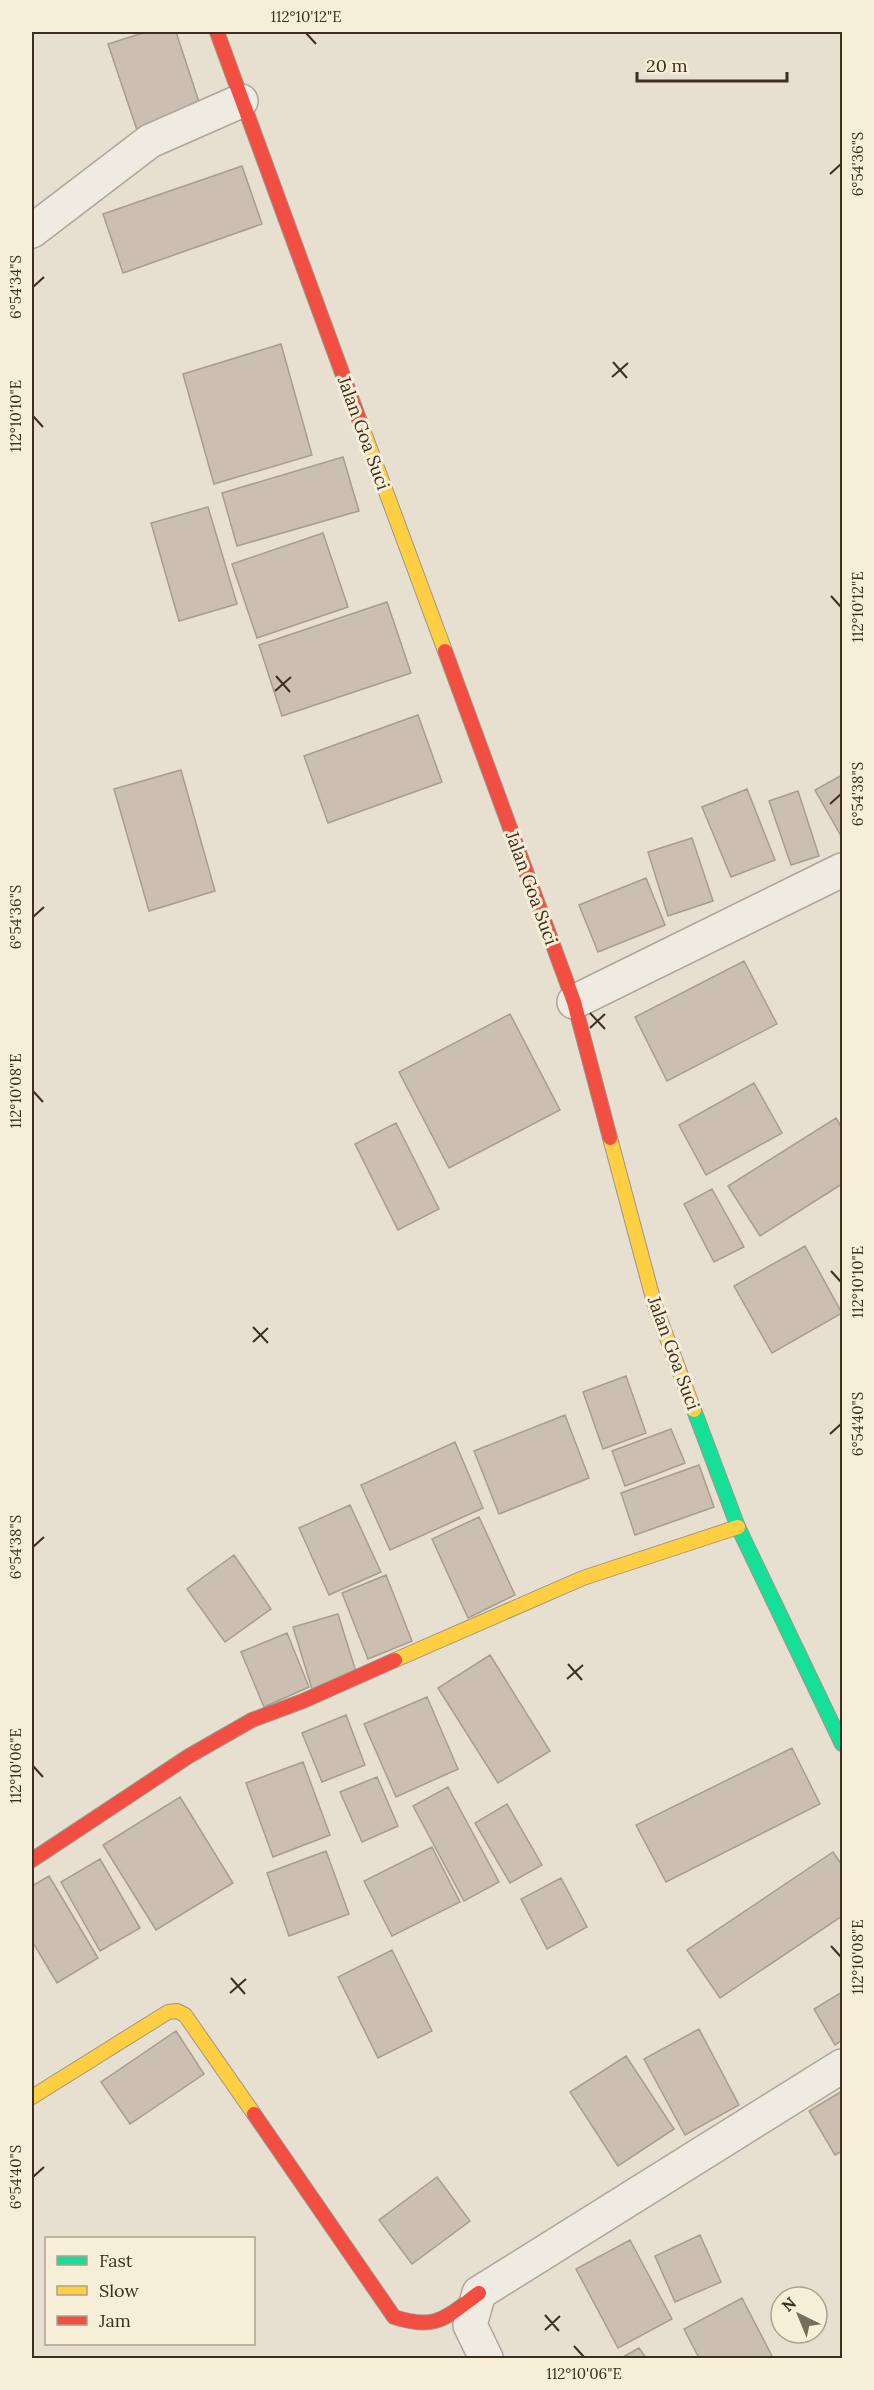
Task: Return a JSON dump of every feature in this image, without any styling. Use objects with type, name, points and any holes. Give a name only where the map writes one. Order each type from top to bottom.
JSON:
[{"type":"street","name":"Jalan Goa Suci","points":[[217,32],[574,1002],[655,1306],[738,1527],[843,1744]]},
{"type":"street","points":[[32,231],[150,141],[241,101]]},
{"type":"street","points":[[574,1002],[843,870]]},
{"type":"street","points":[[32,1860],[189,1756],[252,1720],[303,1701],[583,1578],[738,1527]]},
{"type":"street","points":[[32,2097],[168,2012],[177,2011],[185,2015],[394,2317],[414,2325],[436,2323],[479,2293],[843,2066]]},
{"type":"street","points":[[479,2293],[470,2325],[486,2358]]},
{"type":"building","points":[[146,32],[176,32],[201,108],[137,130],[108,44]]},
{"type":"building","points":[[242,166],[262,224],[123,273],[103,214]]},
{"type":"building","points":[[281,344],[312,455],[214,484],[183,374]]},
{"type":"building","points":[[343,457],[359,511],[237,546],[222,493]]},
{"type":"building","points":[[208,507],[237,604],[179,621],[151,523]]},
{"type":"building","points":[[323,533],[348,607],[257,638],[232,564]]},
{"type":"building","points":[[387,602],[411,673],[282,716],[259,645]]},
{"type":"building","points":[[418,715],[442,782],[328,823],[304,756]]},
{"type":"building","points":[[181,770],[215,891],[149,911],[114,789]]},
{"type":"building","points":[[842,775],[842,835],[841,836],[815,790]]},
{"type":"building","points":[[747,789],[775,860],[731,877],[702,807]]},
{"type":"building","points":[[798,791],[819,856],[791,865],[769,801]]},
{"type":"building","points":[[692,838],[713,901],[668,916],[648,852]]},
{"type":"building","points":[[646,878],[665,925],[598,952],[579,905]]},
{"type":"building","points":[[744,961],[777,1024],[667,1081],[635,1017]]},
{"type":"building","points":[[510,1014],[560,1110],[449,1168],[399,1072]]},
{"type":"building","points":[[754,1083],[782,1133],[706,1175],[679,1125]]},
{"type":"building","points":[[836,1118],[842,1128],[842,1184],[760,1236],[728,1186]]},
{"type":"building","points":[[396,1123],[439,1209],[398,1230],[355,1144]]},
{"type":"building","points":[[712,1189],[744,1247],[714,1262],[684,1204]]},
{"type":"building","points":[[805,1246],[842,1313],[772,1353],[734,1286]]},
{"type":"building","points":[[626,1376],[646,1433],[603,1449],[583,1392]]},
{"type":"building","points":[[565,1415],[589,1478],[499,1514],[474,1451]]},
{"type":"building","points":[[671,1429],[685,1463],[625,1486],[612,1451]]},
{"type":"building","points":[[455,1442],[483,1508],[390,1550],[361,1485]]},
{"type":"building","points":[[699,1465],[714,1507],[635,1535],[621,1493]]},
{"type":"building","points":[[350,1505],[381,1572],[329,1595],[299,1528]]},
{"type":"building","points":[[479,1517],[515,1595],[468,1618],[432,1539]]},
{"type":"building","points":[[234,1555],[271,1609],[225,1642],[187,1589]]},
{"type":"building","points":[[386,1575],[412,1641],[368,1659],[342,1593]]},
{"type":"building","points":[[338,1614],[357,1675],[312,1689],[293,1627]]},
{"type":"building","points":[[287,1633],[309,1687],[264,1707],[241,1652]]},
{"type":"building","points":[[490,1655],[550,1751],[498,1783],[438,1688]]},
{"type":"building","points":[[427,1697],[458,1769],[396,1797],[364,1724]]},
{"type":"building","points":[[346,1715],[365,1765],[322,1782],[302,1733]]},
{"type":"building","points":[[792,1748],[820,1804],[666,1882],[636,1825]]},
{"type":"building","points":[[303,1762],[330,1835],[273,1857],[246,1783]]},
{"type":"building","points":[[377,1777],[398,1826],[362,1842],[340,1792]]},
{"type":"building","points":[[448,1787],[499,1882],[464,1901],[413,1806]]},
{"type":"building","points":[[180,1797],[233,1883],[156,1930],[103,1845]]},
{"type":"building","points":[[507,1804],[542,1865],[510,1883],[475,1823]]},
{"type":"building","points":[[432,1847],[460,1902],[392,1936],[364,1881]]},
{"type":"building","points":[[326,1851],[349,1914],[289,1936],[267,1873]]},
{"type":"building","points":[[833,1852],[842,1865],[842,1916],[720,1998],[687,1950]]},
{"type":"building","points":[[100,1859],[140,1928],[100,1951],[61,1882]]},
{"type":"building","points":[[49,1876],[98,1958],[57,1983],[32,1941],[32,1886]]},
{"type":"building","points":[[561,1878],[587,1927],[547,1949],[521,1899]]},
{"type":"building","points":[[392,1950],[432,2031],[378,2058],[338,1977]]},
{"type":"building","points":[[842,1992],[842,2040],[835,2045],[814,2009]]},
{"type":"building","points":[[699,2029],[739,2105],[685,2135],[644,2059]]},
{"type":"building","points":[[176,2031],[204,2074],[130,2124],[101,2082]]},
{"type":"building","points":[[626,2056],[674,2129],[618,2166],[570,2092]]},
{"type":"building","points":[[842,2091],[842,2151],[835,2155],[809,2111]]},
{"type":"building","points":[[437,2177],[470,2221],[412,2264],[379,2220]]},
{"type":"building","points":[[700,2235],[721,2282],[675,2302],[655,2256]]},
{"type":"building","points":[[630,2240],[672,2319],[618,2348],[576,2269]]},
{"type":"building","points":[[742,2298],[773,2358],[699,2358],[684,2329]]},
{"type":"building","points":[[639,2348],[646,2358],[621,2358]]},
{"type":"traffic: fast","points":[[694,1410],[738,1527],[842,1744]]},
{"type":"traffic: slow","points":[[359,419],[445,651]]},
{"type":"traffic: slow","points":[[610,1138],[655,1306],[694,1410]]},
{"type":"traffic: slow","points":[[395,1660],[583,1578],[738,1527]]},
{"type":"traffic: slow","points":[[32,2097],[168,2012],[177,2011],[185,2015],[254,2114]]},
{"type":"traffic: jam","points":[[217,32],[359,419]]},
{"type":"traffic: jam","points":[[445,651],[574,1002],[610,1138]]},
{"type":"traffic: jam","points":[[32,1860],[189,1756],[252,1720],[303,1701],[395,1660]]},
{"type":"traffic: jam","points":[[254,2114],[394,2317],[421,2323],[431,2322],[449,2315],[479,2293]]}]
